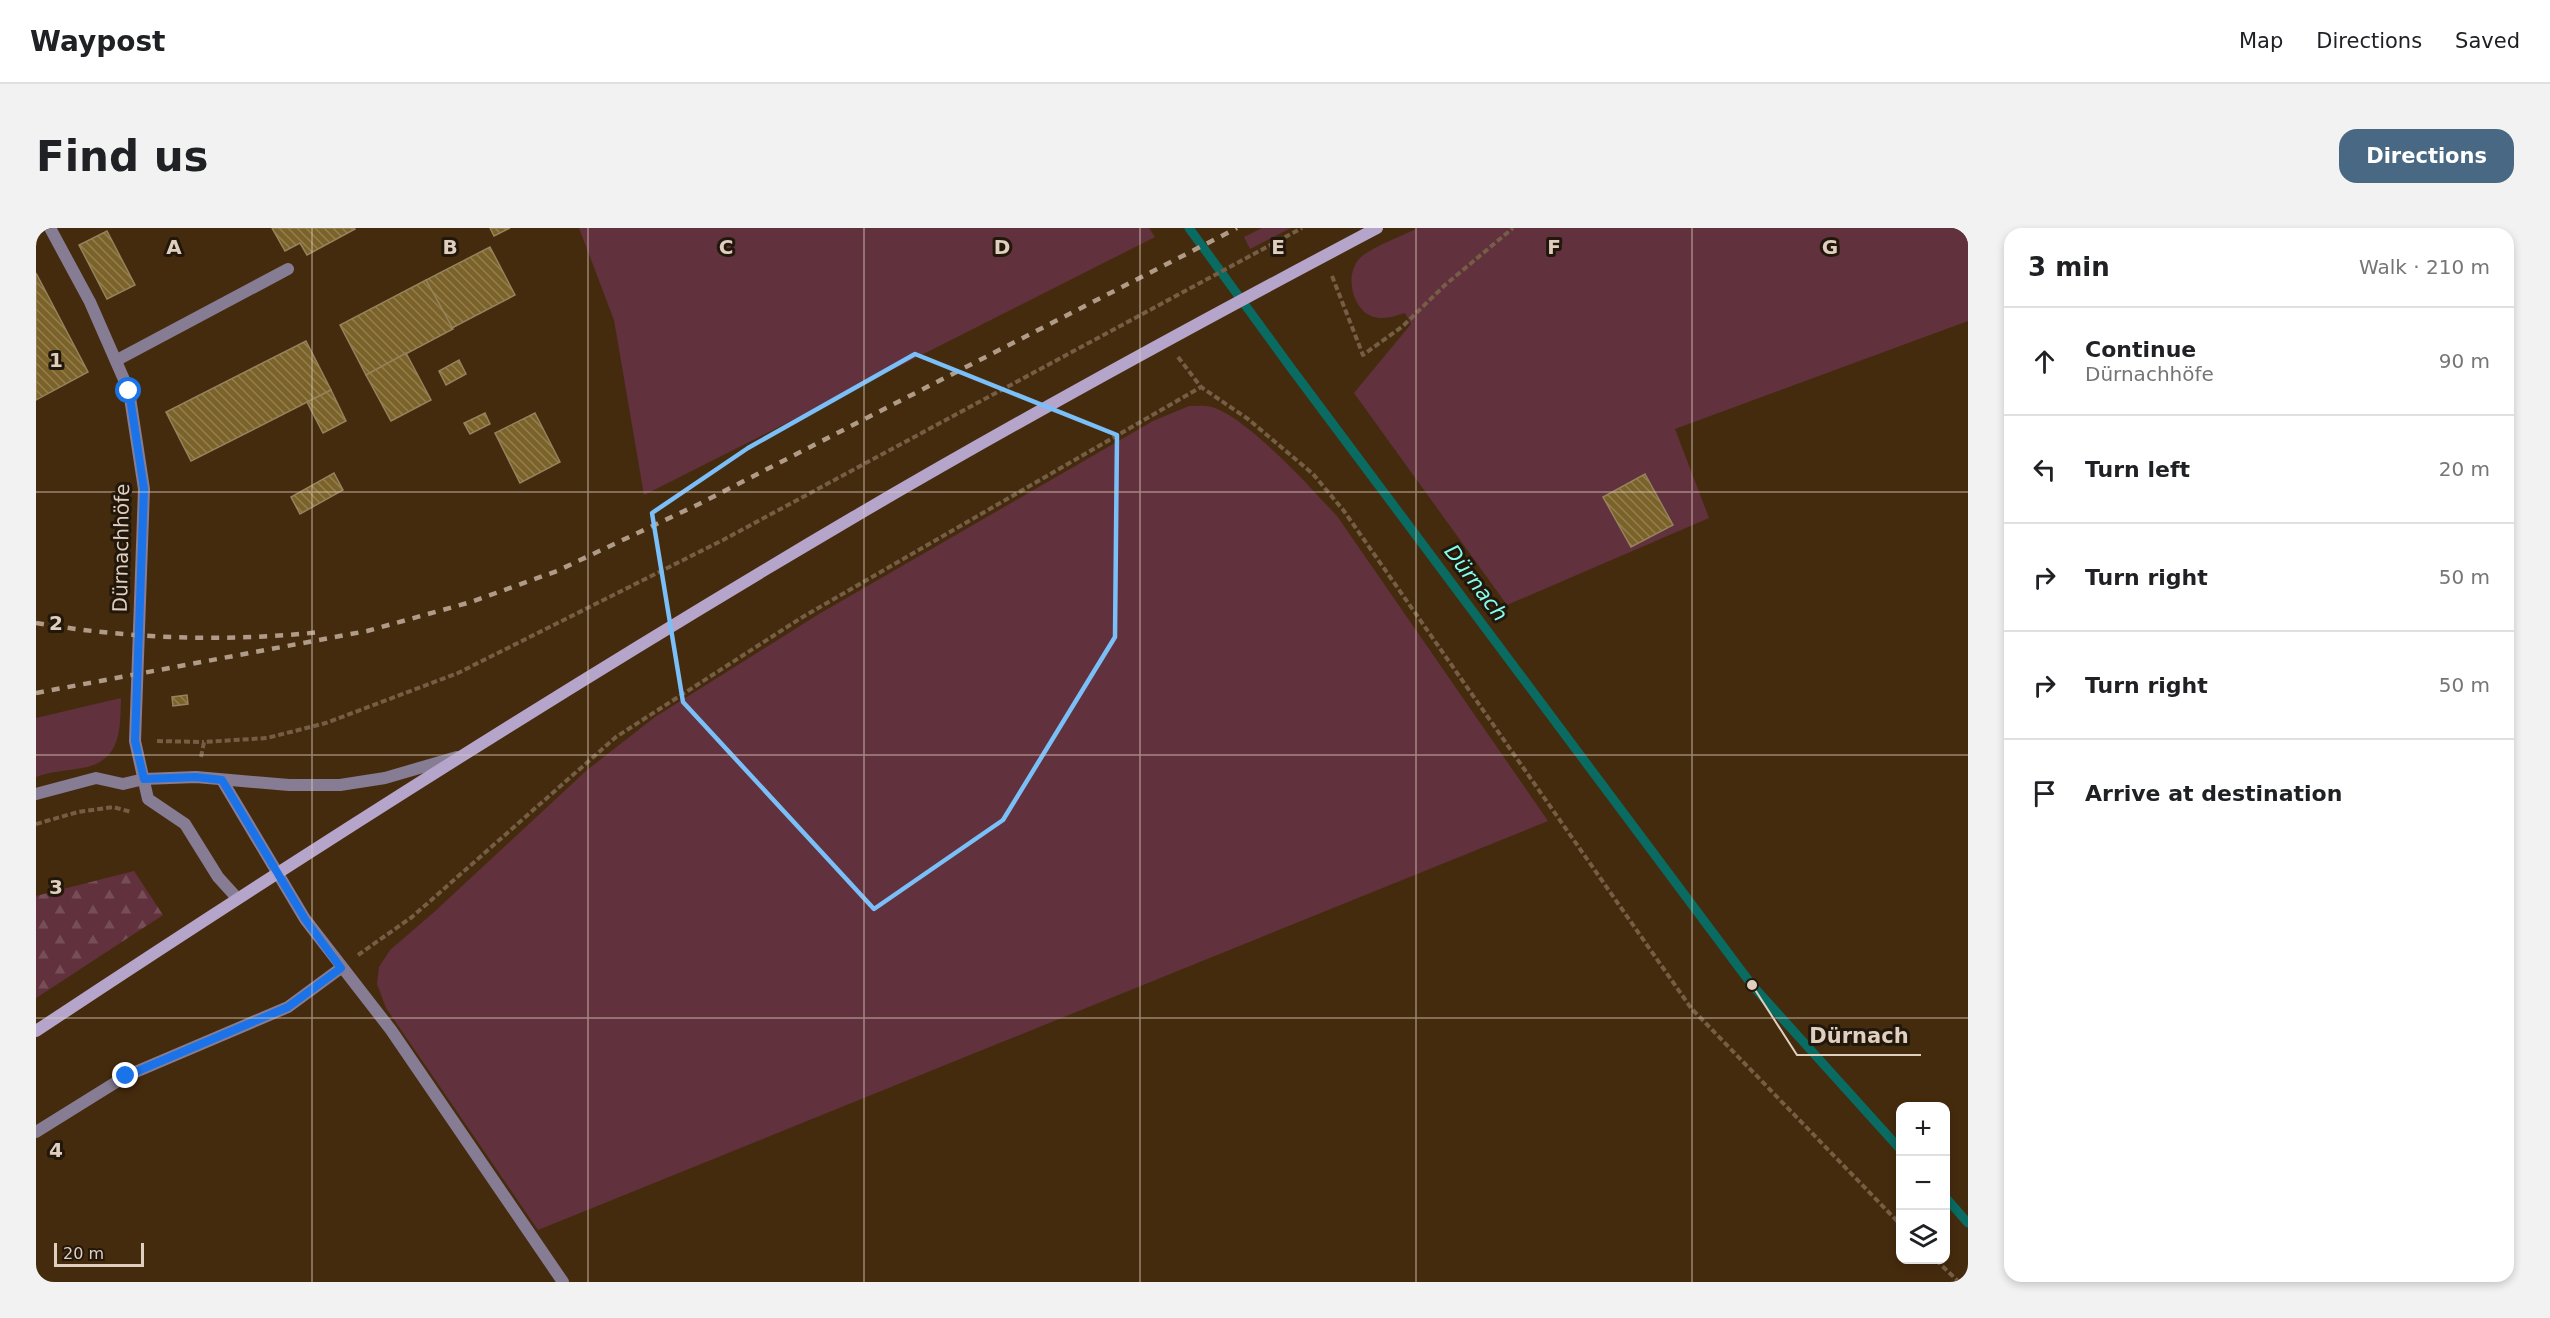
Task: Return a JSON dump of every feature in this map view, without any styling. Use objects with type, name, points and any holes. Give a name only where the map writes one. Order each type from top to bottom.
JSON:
[{"type":"main road","points":[[36,1031],[237,898],[464,754],[854,517],[1081,388],[1377,228]]},
{"type":"street","name":"Dürnachhöfe","points":[[50,228],[90,302],[129,391],[144,489],[135,741],[148,799],[185,824],[218,877],[237,898]]},
{"type":"street","points":[[117,360],[288,269]]},
{"type":"street","points":[[36,794],[96,778],[123,784],[144,779],[196,777],[288,785],[340,785],[385,778],[464,754]]},
{"type":"street","points":[[222,780],[305,919],[391,1030],[563,1282]]},
{"type":"street","points":[[36,1132],[126,1076],[288,1007],[341,968]]},
{"type":"path","points":[[135,741],[267,738],[326,723],[458,673],[723,540],[1302,228]]},
{"type":"path","points":[[1324,256],[1363,355],[1403,326],[1444,285],[1513,228]]},
{"type":"path","points":[[1167,342],[1201,387],[1248,419],[1313,474],[1344,511],[1691,1008],[1896,1220]]},
{"type":"path","points":[[341,968],[412,916],[615,737],[801,618],[1201,387]]},
{"type":"path","points":[[196,777],[204,741]]},
{"type":"path","points":[[36,824],[78,812],[113,807],[134,813]]},
{"type":"path","points":[[1940,1264],[1959,1282]]},
{"type":"highlighted area","points":[[915,354],[1117,435],[1115,637],[1003,820],[874,909],[683,702],[652,513],[748,448]]},
{"type":"green space","points":[[579,228],[1149,228],[1155,237],[644,495],[614,320]]},
{"type":"green space","points":[[1262,228],[1291,228],[1250,249],[1244,237]]},
{"type":"green space","points":[[1418,228],[1968,228],[1968,321],[1675,429],[1709,518],[1507,605],[1354,393],[1411,324],[1405,313],[1378,318],[1363,310],[1354,297],[1352,288],[1355,264],[1371,250]]},
{"type":"green space","points":[[1189,406],[1212,407],[1243,425],[1278,455],[1337,516],[1548,821],[538,1230],[386,1008],[377,984],[379,967],[390,950],[587,770],[655,717],[819,614],[1153,421]]},
{"type":"green space","points":[[121,698],[119,732],[112,751],[105,758],[82,768],[36,777],[36,718]]},
{"type":"green space","points":[[134,871],[163,915],[36,998],[36,896]]},
{"type":"building","points":[[272,228],[355,229],[307,255],[300,243],[285,251]]},
{"type":"building","points":[[490,228],[510,228],[494,236]]},
{"type":"building","points":[[107,231],[135,285],[107,299],[79,245]]},
{"type":"building","points":[[490,247],[515,295],[452,328],[426,280]]},
{"type":"building","points":[[36,273],[88,372],[36,400]]},
{"type":"building","points":[[426,280],[453,329],[366,375],[340,325]]},
{"type":"building","points":[[306,341],[331,390],[191,461],[166,412]]},
{"type":"building","points":[[406,353],[431,400],[391,421],[366,375]]},
{"type":"building","points":[[459,360],[466,374],[446,385],[439,371]]},
{"type":"building","points":[[331,390],[346,421],[323,433],[307,402]]},
{"type":"building","points":[[485,413],[490,424],[470,434],[464,423]]},
{"type":"building","points":[[535,413],[560,462],[520,483],[495,433]]},
{"type":"building","points":[[334,473],[343,490],[300,514],[291,497]]},
{"type":"building","points":[[1645,474],[1673,525],[1631,547],[1603,497]]},
{"type":"building","points":[[187,695],[188,704],[173,706],[172,697]]},
{"type":"waterway","name":"Dürnach","points":[[1189,228],[1752,985],[1896,1145]]},
{"type":"waterway","name":"Dürnach","points":[[1950,1203],[1968,1223]]},
{"type":"railway","points":[[36,693],[367,631],[471,602],[557,571],[699,504],[1237,228]]},
{"type":"railway","points":[[36,623],[143,636],[214,638],[321,632]]},
{"type":"place","name":"Dürnach","points":[[1752,985]]},
{"type":"route","points":[[126,1076],[288,1007],[341,968],[305,919],[222,780],[196,777],[144,779],[135,741],[144,489],[129,391]]}]
